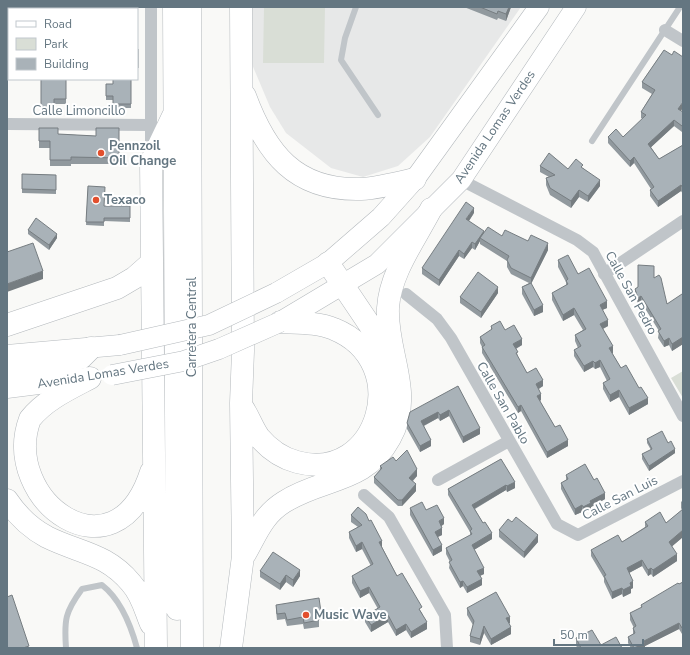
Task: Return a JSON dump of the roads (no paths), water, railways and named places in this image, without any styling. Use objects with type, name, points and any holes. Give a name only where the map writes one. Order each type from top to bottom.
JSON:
[{"type":"highway","name":"Carretera Central","points":[[174,7],[177,648]]},
{"type":"highway","name":"Carretera Central","points":[[190,7],[192,648]]},
{"type":"highway","points":[[231,648],[243,556],[241,403],[243,351],[241,7]]},
{"type":"highway","points":[[241,85],[262,138],[277,157],[304,177],[334,187],[351,189],[369,188],[415,179]]},
{"type":"highway","points":[[156,641],[151,162],[175,110]]},
{"type":"highway","points":[[243,556],[260,524],[284,502],[317,486],[353,474],[371,464],[391,437],[399,413],[401,390],[391,341],[388,307],[393,283],[403,260],[431,209]]},
{"type":"highway","points":[[7,325],[117,288],[134,278],[151,263]]},
{"type":"highway","points":[[328,263],[396,362]]},
{"type":"highway","points":[[241,403],[256,432],[264,442],[287,459],[306,464],[324,464],[349,454],[366,438],[374,424],[378,409],[380,389],[376,370],[361,347],[334,328],[280,322]]},
{"type":"highway","points":[[7,370],[81,358],[91,348]]},
{"type":"highway","points":[[90,378],[41,407],[23,430],[17,449],[16,459],[18,474],[28,496],[42,510],[66,524],[86,527],[105,523],[128,511],[141,496],[154,465]]},
{"type":"highway","points":[[7,500],[19,516],[38,531],[48,537],[93,554],[118,569],[132,584],[143,600],[156,641]]},
{"type":"main road","name":"Avenida Lomas Verdes","points":[[7,355],[120,345],[209,325],[276,292],[328,263],[381,217],[415,179],[539,7]]},
{"type":"main road","name":"Avenida Lomas Verdes","points":[[7,388],[112,375],[184,361],[219,349],[280,322],[377,264],[461,180],[576,7]]},
{"type":"street","points":[[151,7],[151,162]]},
{"type":"street","points":[[665,30],[683,41]]},
{"type":"street","name":"Calle Limoncillo","points":[[7,124],[150,126]]},
{"type":"street","name":"Calle San Pedro","points":[[461,180],[577,240],[592,252],[683,416]]},
{"type":"street","points":[[604,274],[683,221]]},
{"type":"street","name":"Calle San Pablo","points":[[406,294],[437,319],[451,338],[557,524],[568,531]]},
{"type":"street","points":[[438,480],[509,441]]},
{"type":"street","name":"Calle San Luis","points":[[568,531],[578,536],[683,481]]},
{"type":"street","points":[[364,495],[389,517],[445,615],[447,648]]},
{"type":"lane","points":[[356,7],[345,38],[341,60],[378,115]]},
{"type":"lane","points":[[592,141],[680,7]]},
{"type":"lane","points":[[66,648],[65,622],[70,604],[82,589],[102,585],[113,594],[134,636],[137,648]]},
{"type":"place","name":"Pennzoil Oil Change","points":[[101,153]]},
{"type":"place","name":"Texaco","points":[[96,200]]},
{"type":"place","name":"Music Wave","points":[[306,615]]}]
